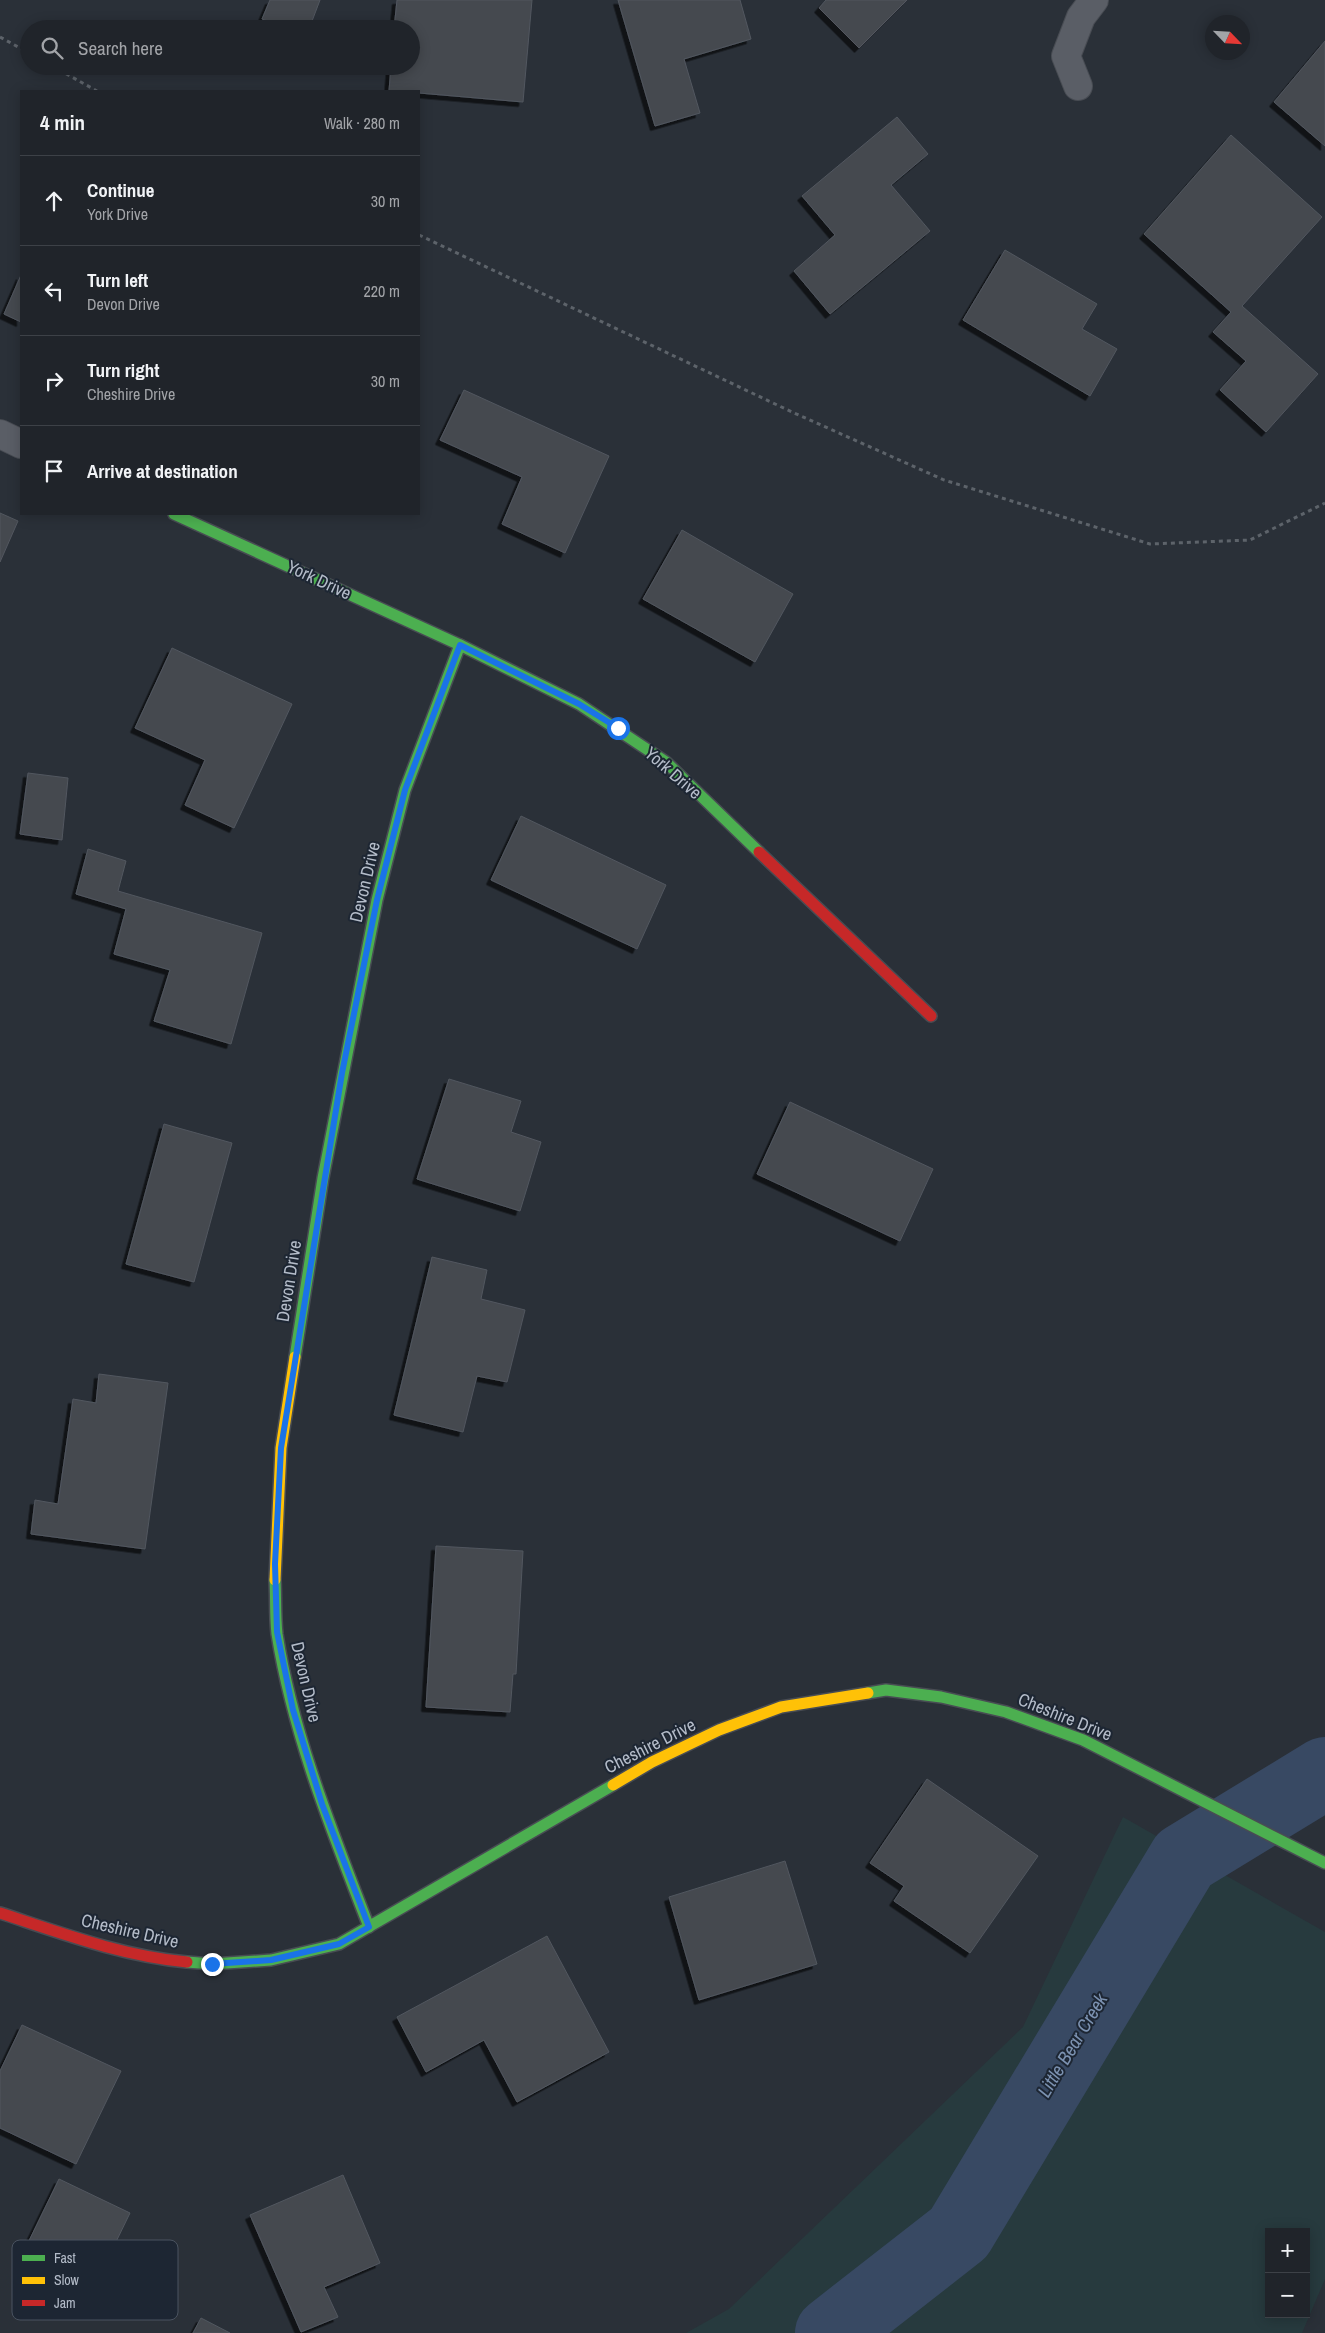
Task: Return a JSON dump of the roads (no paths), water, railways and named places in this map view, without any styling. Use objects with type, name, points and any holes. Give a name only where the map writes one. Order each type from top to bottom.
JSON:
[{"type":"street","points":[[1078,86],[1066,56],[1081,17],[1094,0]]},
{"type":"street","points":[[0,434],[20,444]]},
{"type":"street","name":"York Drive","points":[[176,515],[460,645],[579,704],[666,762],[931,1016]]},
{"type":"street","name":"Devon Drive","points":[[369,1927],[322,1804],[293,1710],[277,1632],[275,1564],[281,1448],[342,1073],[377,900],[405,790],[460,645]]},
{"type":"street","name":"Cheshire Drive","points":[[0,1913],[100,1945],[158,1958],[212,1964],[271,1960],[329,1947],[339,1944],[369,1927],[652,1762],[719,1730],[782,1707],[886,1690],[941,1697],[1006,1712],[1083,1740],[1325,1863]]},
{"type":"waterway","name":"Little Bear Creek","points":[[831,2333],[959,2233],[1184,1859],[1325,1773]]}]
